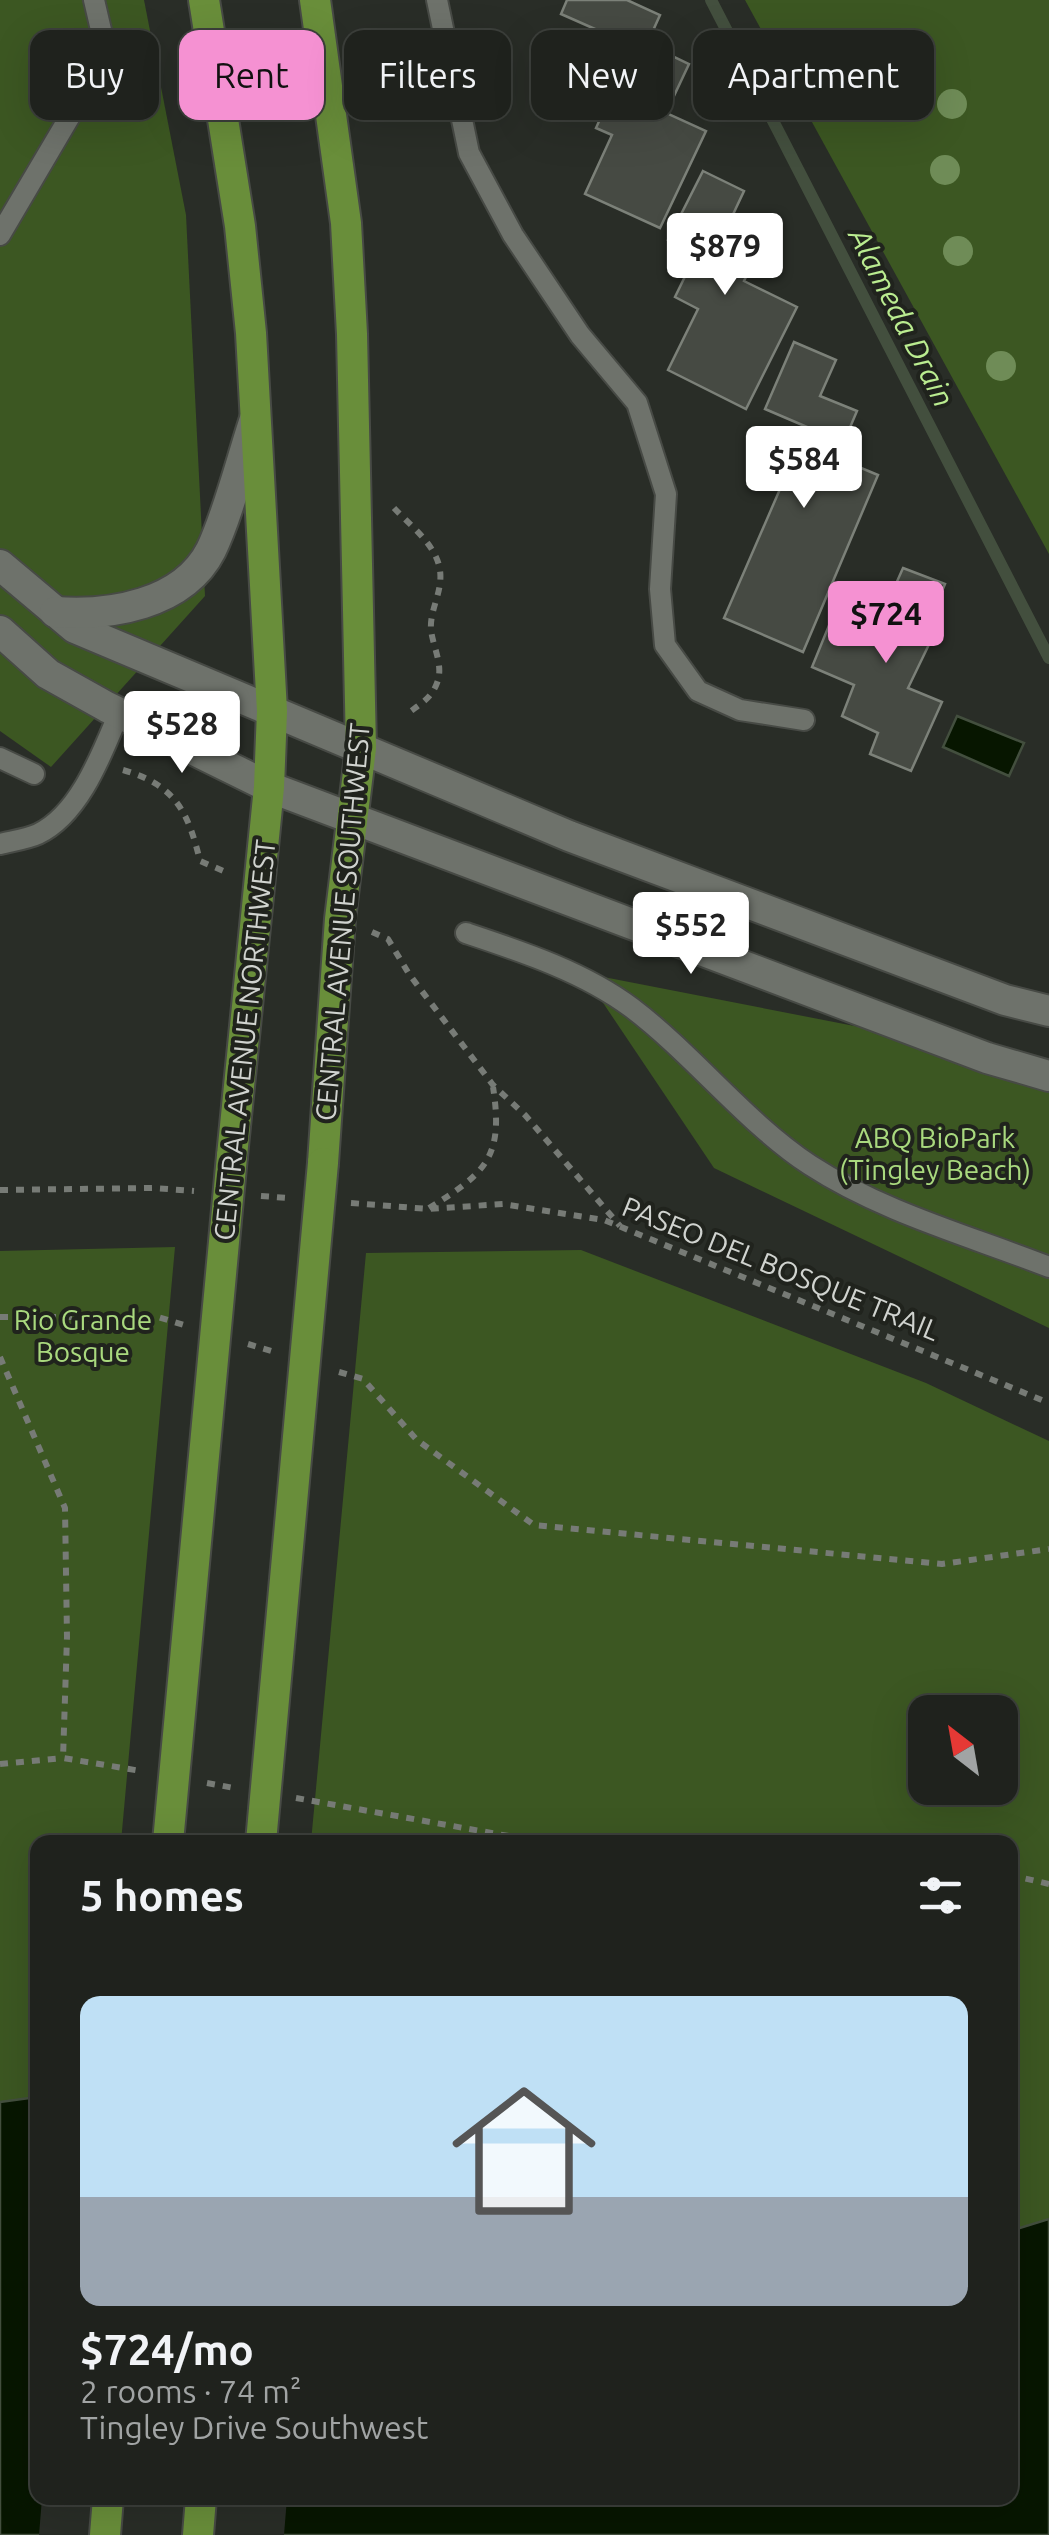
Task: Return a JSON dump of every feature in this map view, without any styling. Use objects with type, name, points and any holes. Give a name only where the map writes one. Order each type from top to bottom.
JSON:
[{"type":"main road","name":"CENTRAL AVENUE NORTHWEST","points":[[169,1835],[269,787],[272,712],[240,226],[204,0]]},
{"type":"main road","name":"CENTRAL AVENUE SOUTHWEST","points":[[262,1835],[323,1163],[340,919],[360,748],[352,334],[346,223],[316,0]]},
{"type":"main road","points":[[105,2535],[107,2505]]},
{"type":"main road","points":[[198,2535],[200,2505]]},
{"type":"street","points":[[55,612],[88,614],[138,606],[188,578],[210,552],[255,419]]},
{"type":"street","points":[[0,565],[75,628],[272,712],[569,836],[1004,1000],[1049,1011]]},
{"type":"street","points":[[0,631],[48,674],[269,787],[986,1058],[1049,1076]]},
{"type":"lane","points":[[0,235],[76,106],[106,46],[94,0]]},
{"type":"lane","points":[[437,0],[469,153],[513,235],[580,335],[637,403],[666,494],[660,590],[665,644],[698,691],[740,710],[804,720]]},
{"type":"lane","points":[[0,844],[40,834],[77,800],[119,713]]},
{"type":"lane","points":[[0,758],[34,774]]},
{"type":"lane","points":[[466,932],[607,991],[688,1056],[784,1144],[838,1182],[1049,1267]]},
{"type":"path","points":[[394,508],[434,553],[440,570],[439,600],[430,627],[438,656],[439,680],[429,698],[410,711]]},
{"type":"path","points":[[184,811],[192,826],[200,861]]},
{"type":"path","points":[[388,939],[493,1085],[525,1116],[621,1227]]},
{"type":"path","name":"PASEO DEL BOSQUE TRAIL","points":[[493,1085],[499,1124],[491,1152],[471,1182],[428,1209],[503,1204],[604,1220],[1049,1403]]},
{"type":"path","points":[[0,1204],[2,1191]]},
{"type":"path","points":[[0,1317],[158,1316],[195,1328]]},
{"type":"path","points":[[232,1339],[288,1356]]},
{"type":"path","points":[[326,1368],[363,1379],[417,1440],[534,1525],[942,1564],[1049,1549]]},
{"type":"path","points":[[0,1765],[63,1758]]},
{"type":"path","points":[[1018,1878],[1049,1884]]},
{"type":"green space","points":[[0,0],[144,0],[150,30],[30,30],[30,120],[159,120],[159,77],[186,215],[205,596],[51,767],[0,731]]},
{"type":"green space","points":[[745,0],[1049,0],[1049,554],[811,120],[934,120],[934,30],[761,30]]},
{"type":"green space","name":"ABQ BioPark (Tingley Beach)","points":[[583,973],[1049,1064],[1049,1328],[714,1168]]},
{"type":"green space","name":"Rio Grande Bosque","points":[[175,1247],[122,1835],[30,1835],[30,2098],[0,2102],[0,1251]]},
{"type":"green space","points":[[581,1250],[926,1383],[1049,1441],[1049,2219],[1018,2229],[1018,1835],[312,1835],[366,1253]]},
{"type":"shaded area","points":[[957,716],[1024,743],[1009,776],[943,747]]},
{"type":"shaded area","points":[[30,2098],[30,2505],[1018,2505],[1018,2229],[1049,2219],[1049,2535],[0,2535],[0,2102]]},
{"type":"pier","points":[[41,2505],[286,2505],[284,2535],[39,2535]]},
{"type":"building","points":[[567,0],[627,0],[660,15],[653,30],[597,30],[561,14]]},
{"type":"building","points":[[673,56],[689,64],[673,98]]},
{"type":"building","points":[[673,116],[706,131],[660,228],[585,194],[612,135],[596,128],[600,120],[673,120]]},
{"type":"building","points":[[703,171],[744,191],[729,223],[765,240],[744,281],[797,307],[746,409],[668,370],[698,309],[675,297],[696,254],[668,240]]},
{"type":"building","points":[[794,342],[836,360],[820,396],[857,411],[837,458],[878,475],[803,652],[724,618],[807,427],[765,409]]},
{"type":"building","points":[[903,568],[945,584],[926,630],[934,634],[908,688],[942,702],[911,771],[870,754],[878,733],[842,716],[854,685],[812,667],[839,601],[883,613]]},
{"type":"waterway","name":"Alameda Drain","points":[[711,0],[1049,658]]}]
